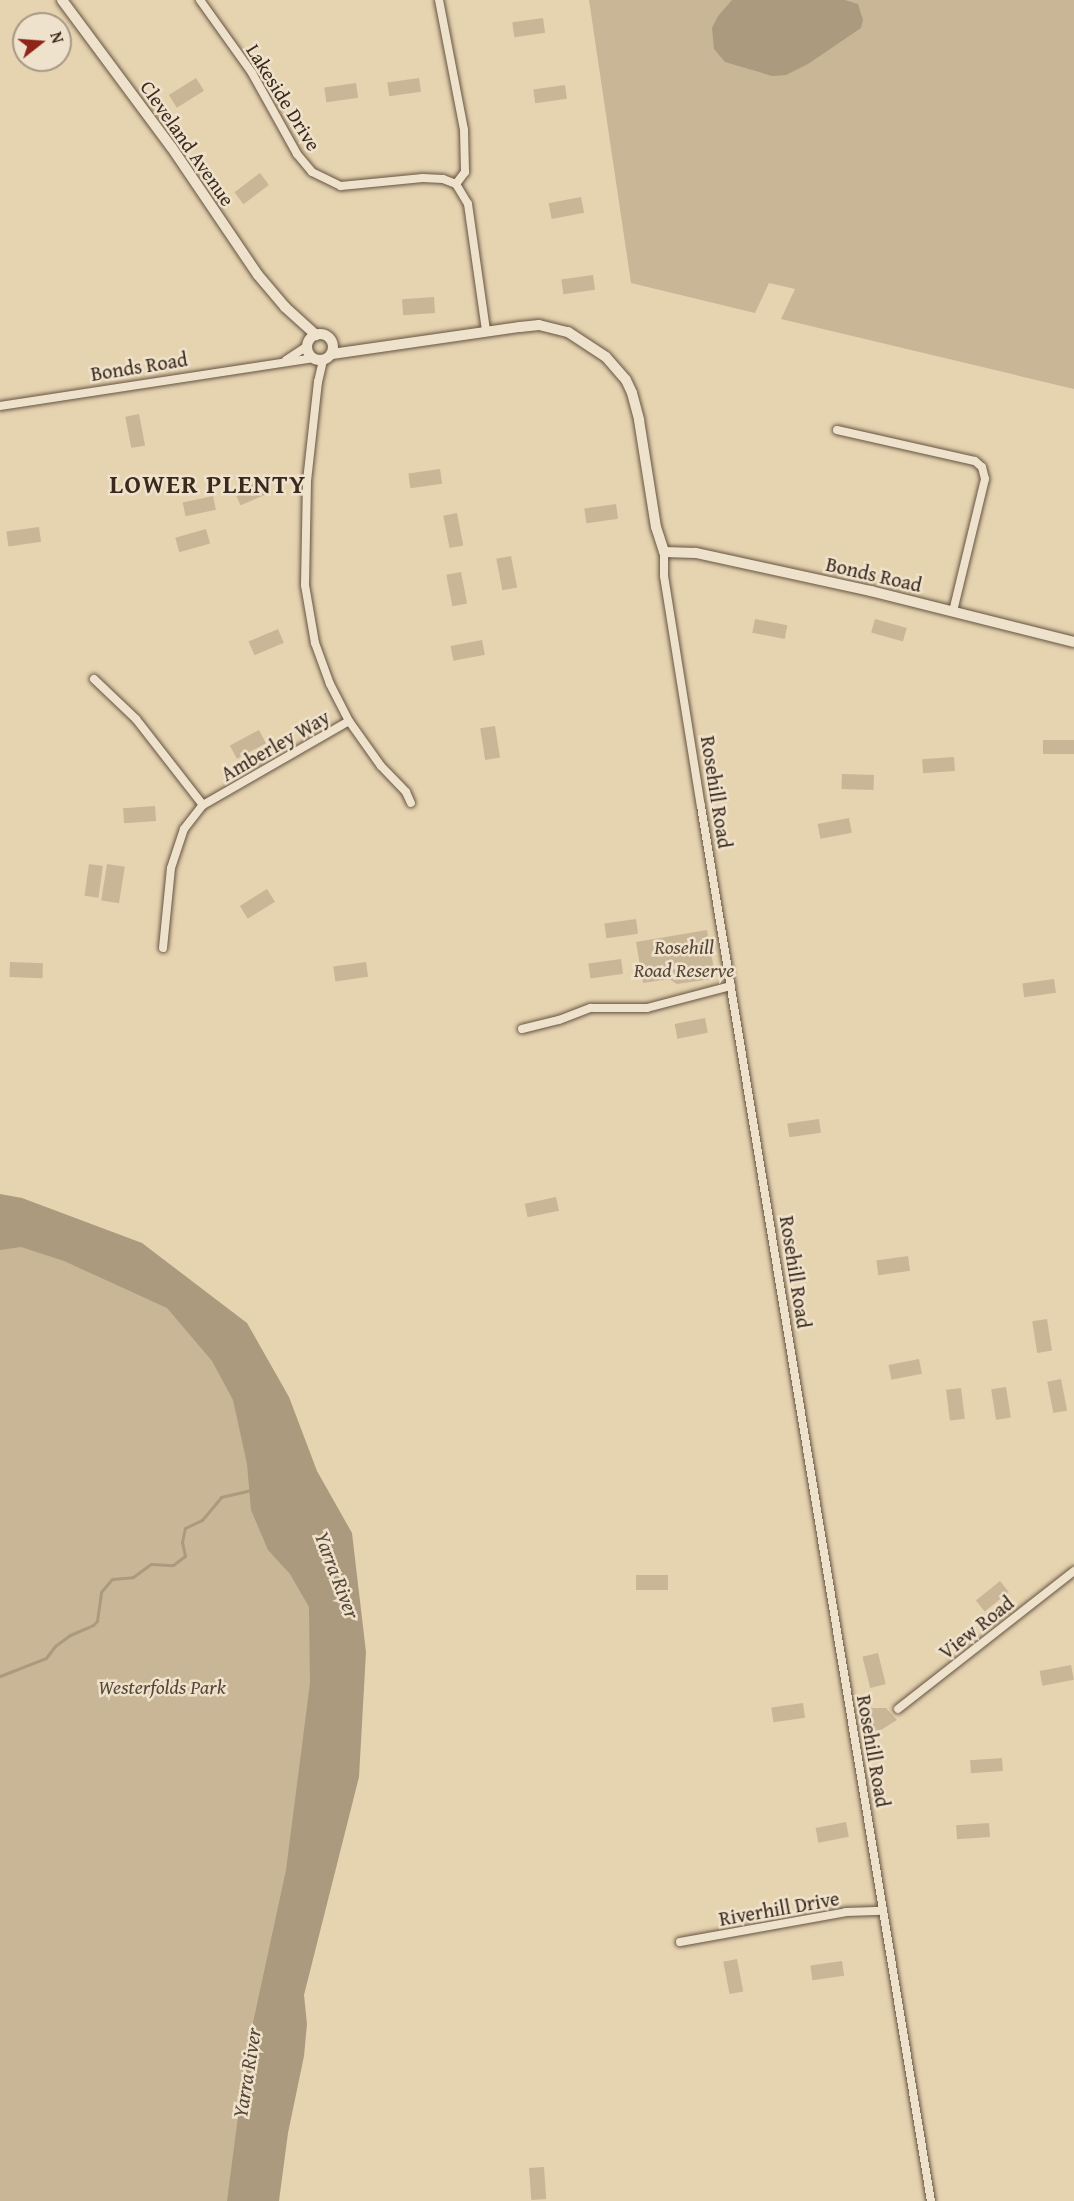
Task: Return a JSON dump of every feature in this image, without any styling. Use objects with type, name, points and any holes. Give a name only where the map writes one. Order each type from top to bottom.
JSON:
[{"type":"street","name":"Cleveland Avenue","points":[[62,0],[172,148],[258,275],[323,355]]},
{"type":"street","name":"Lakeside Drive","points":[[200,0],[252,73],[297,154],[312,172],[341,186],[423,178],[443,179],[456,184]]},
{"type":"street","points":[[439,0],[464,130],[465,172],[456,184],[468,204],[486,331]]},
{"type":"street","name":"Bonds Road","points":[[0,406],[364,348],[530,326],[552,327],[581,338],[606,357]]},
{"type":"street","points":[[310,341],[328,336],[323,355]]},
{"type":"street","name":"Bonds Road","points":[[283,362],[310,341]]},
{"type":"street","name":"Amberley Way","points":[[164,948],[171,868],[184,829],[203,805],[349,722],[330,684],[315,643],[304,585],[307,481],[323,355]]},
{"type":"street","name":"Rosehill Road","points":[[606,357],[626,380],[636,406],[656,527],[664,552],[664,576],[931,2201]]},
{"type":"street","points":[[837,430],[975,462],[982,467],[985,478],[953,611]]},
{"type":"street","name":"Bonds Road","points":[[664,552],[696,553],[953,611],[1074,642]]},
{"type":"street","points":[[94,679],[136,719],[203,805]]},
{"type":"street","points":[[349,722],[381,766],[406,792],[411,803]]},
{"type":"street","points":[[522,1029],[560,1020],[591,1008],[647,1008],[731,986]]},
{"type":"street","name":"View Road","points":[[898,1709],[1074,1570]]},
{"type":"street","name":"Riverhill Drive","points":[[680,1942],[846,1912],[883,1911]]},
{"type":"green space","points":[[589,0],[1074,0],[1074,389],[781,319],[795,289],[769,283],[755,313],[631,283]]},
{"type":"green space","points":[[543,18],[545,33],[514,37],[512,22]]},
{"type":"green space","points":[[196,78],[204,91],[177,108],[169,95]]},
{"type":"green space","points":[[419,78],[421,92],[389,96],[387,82]]},
{"type":"green space","points":[[356,83],[358,98],[326,102],[324,87]]},
{"type":"green space","points":[[565,85],[567,99],[535,103],[533,89]]},
{"type":"green space","points":[[260,173],[269,185],[243,204],[234,192]]},
{"type":"green space","points":[[581,197],[584,213],[552,219],[549,203]]},
{"type":"green space","points":[[593,275],[595,290],[563,294],[561,279]]},
{"type":"green space","points":[[434,297],[435,313],[403,315],[402,299]]},
{"type":"green space","points":[[139,414],[145,445],[131,448],[125,417]]},
{"type":"green space","points":[[440,469],[442,484],[410,488],[408,473]]},
{"type":"green space","points":[[264,479],[270,493],[240,505],[235,492]]},
{"type":"green space","points":[[213,496],[216,510],[186,516],[183,502]]},
{"type":"green space","points":[[616,504],[618,519],[586,523],[584,508]]},
{"type":"green space","points":[[457,513],[463,545],[450,548],[443,516]]},
{"type":"green space","points":[[39,527],[41,542],[8,546],[6,532]]},
{"type":"green space","points":[[206,529],[210,543],[179,552],[175,538]]},
{"type":"green space","points":[[511,556],[517,587],[502,590],[496,559]]},
{"type":"green space","points":[[461,572],[467,603],[452,606],[446,575]]},
{"type":"green space","points":[[755,619],[787,625],[785,639],[752,633]]},
{"type":"green space","points":[[875,619],[907,628],[903,642],[871,632]]},
{"type":"green space","points":[[278,629],[284,643],[254,655],[249,642]]},
{"type":"green space","points":[[482,640],[485,655],[453,661],[451,646]]},
{"type":"green space","points":[[495,726],[500,758],[485,760],[480,728]]},
{"type":"green space","points":[[259,730],[266,743],[237,759],[230,745]]},
{"type":"green space","points":[[1043,740],[1074,740],[1074,754],[1043,754]]},
{"type":"green space","points":[[954,757],[955,771],[923,773],[922,759]]},
{"type":"green space","points":[[842,774],[874,775],[873,790],[841,789]]},
{"type":"green space","points":[[155,806],[156,821],[124,823],[123,808]]},
{"type":"green space","points":[[849,818],[852,833],[820,839],[818,824]]},
{"type":"green space","points":[[89,864],[103,866],[98,898],[85,896]]},
{"type":"green space","points":[[107,864],[125,867],[119,903],[101,901]]},
{"type":"green space","points":[[267,889],[275,902],[248,919],[240,906]]},
{"type":"green space","points":[[636,919],[638,934],[606,938],[604,923]]},
{"type":"green space","name":"Rosehill Road Reserve","points":[[707,930],[715,974],[711,979],[677,984],[669,979],[643,983],[636,942]]},
{"type":"green space","points":[[621,959],[623,974],[590,978],[588,964]]},
{"type":"green space","points":[[10,962],[43,963],[42,978],[9,977]]},
{"type":"green space","points":[[366,962],[368,977],[335,981],[333,967]]},
{"type":"green space","points":[[1054,979],[1056,993],[1024,997],[1022,983]]},
{"type":"green space","points":[[705,1018],[708,1033],[677,1039],[675,1024]]},
{"type":"green space","points":[[819,1119],[821,1133],[789,1137],[787,1123]]},
{"type":"green space","points":[[556,1197],[559,1211],[528,1217],[525,1204]]},
{"type":"green space","name":"Westerfolds Park","points":[[0,1234],[121,1267],[214,1339],[302,1579],[324,1647],[237,2201],[0,2201]]},
{"type":"green space","points":[[908,1256],[910,1271],[878,1275],[876,1260]]},
{"type":"green space","points":[[1047,1319],[1052,1351],[1037,1353],[1032,1321]]},
{"type":"green space","points":[[919,1359],[922,1374],[891,1380],[889,1365]]},
{"type":"green space","points":[[1061,1379],[1067,1410],[1053,1413],[1047,1382]]},
{"type":"green space","points":[[1006,1387],[1011,1418],[996,1420],[991,1389]]},
{"type":"green space","points":[[961,1388],[965,1419],[950,1421],[946,1390]]},
{"type":"green space","points":[[636,1575],[668,1575],[668,1590],[636,1590]]},
{"type":"green space","points":[[1000,1581],[1009,1592],[985,1611],[976,1601]]},
{"type":"green space","points":[[878,1653],[886,1684],[870,1688],[862,1657]]},
{"type":"green space","points":[[1071,1665],[1074,1680],[1042,1686],[1040,1671]]},
{"type":"green space","points":[[803,1703],[805,1718],[773,1722],[771,1707]]},
{"type":"green space","points":[[863,1708],[886,1708],[897,1720],[868,1738]]},
{"type":"green space","points":[[1002,1758],[1003,1771],[971,1773],[970,1760]]},
{"type":"green space","points":[[846,1822],[849,1837],[818,1843],[816,1828]]},
{"type":"green space","points":[[989,1823],[990,1837],[957,1839],[956,1825]]},
{"type":"green space","points":[[737,1959],[743,1991],[730,1994],[723,1962]]},
{"type":"green space","points":[[842,1961],[844,1976],[812,1980],[810,1965]]},
{"type":"green space","points":[[544,2167],[546,2199],[531,2200],[529,2168]]},
{"type":"water","points":[[732,0],[845,0],[858,4],[863,20],[861,28],[808,64],[786,75],[772,76],[725,62],[714,49],[712,28],[718,16]]},
{"type":"water","name":"Yarra River","points":[[0,1194],[22,1198],[142,1243],[247,1323],[289,1397],[317,1471],[352,1533],[366,1652],[359,1777],[304,1995],[307,2024],[304,2056],[288,2133],[279,2201],[227,2201],[246,2055],[286,1870],[310,1683],[309,1607],[290,1574],[268,1550],[251,1510],[247,1464],[233,1400],[212,1361],[167,1308],[64,1261],[21,1247],[0,1250]]},
{"type":"waterway","points":[[0,1676],[46,1658],[55,1646],[70,1635],[93,1625],[97,1621],[101,1592],[112,1579],[133,1577],[151,1564],[173,1565],[185,1556],[182,1542],[185,1528],[202,1520],[221,1497],[251,1490]]},
{"type":"district","name":"LOWER PLENTY","points":[[208,484]]}]
